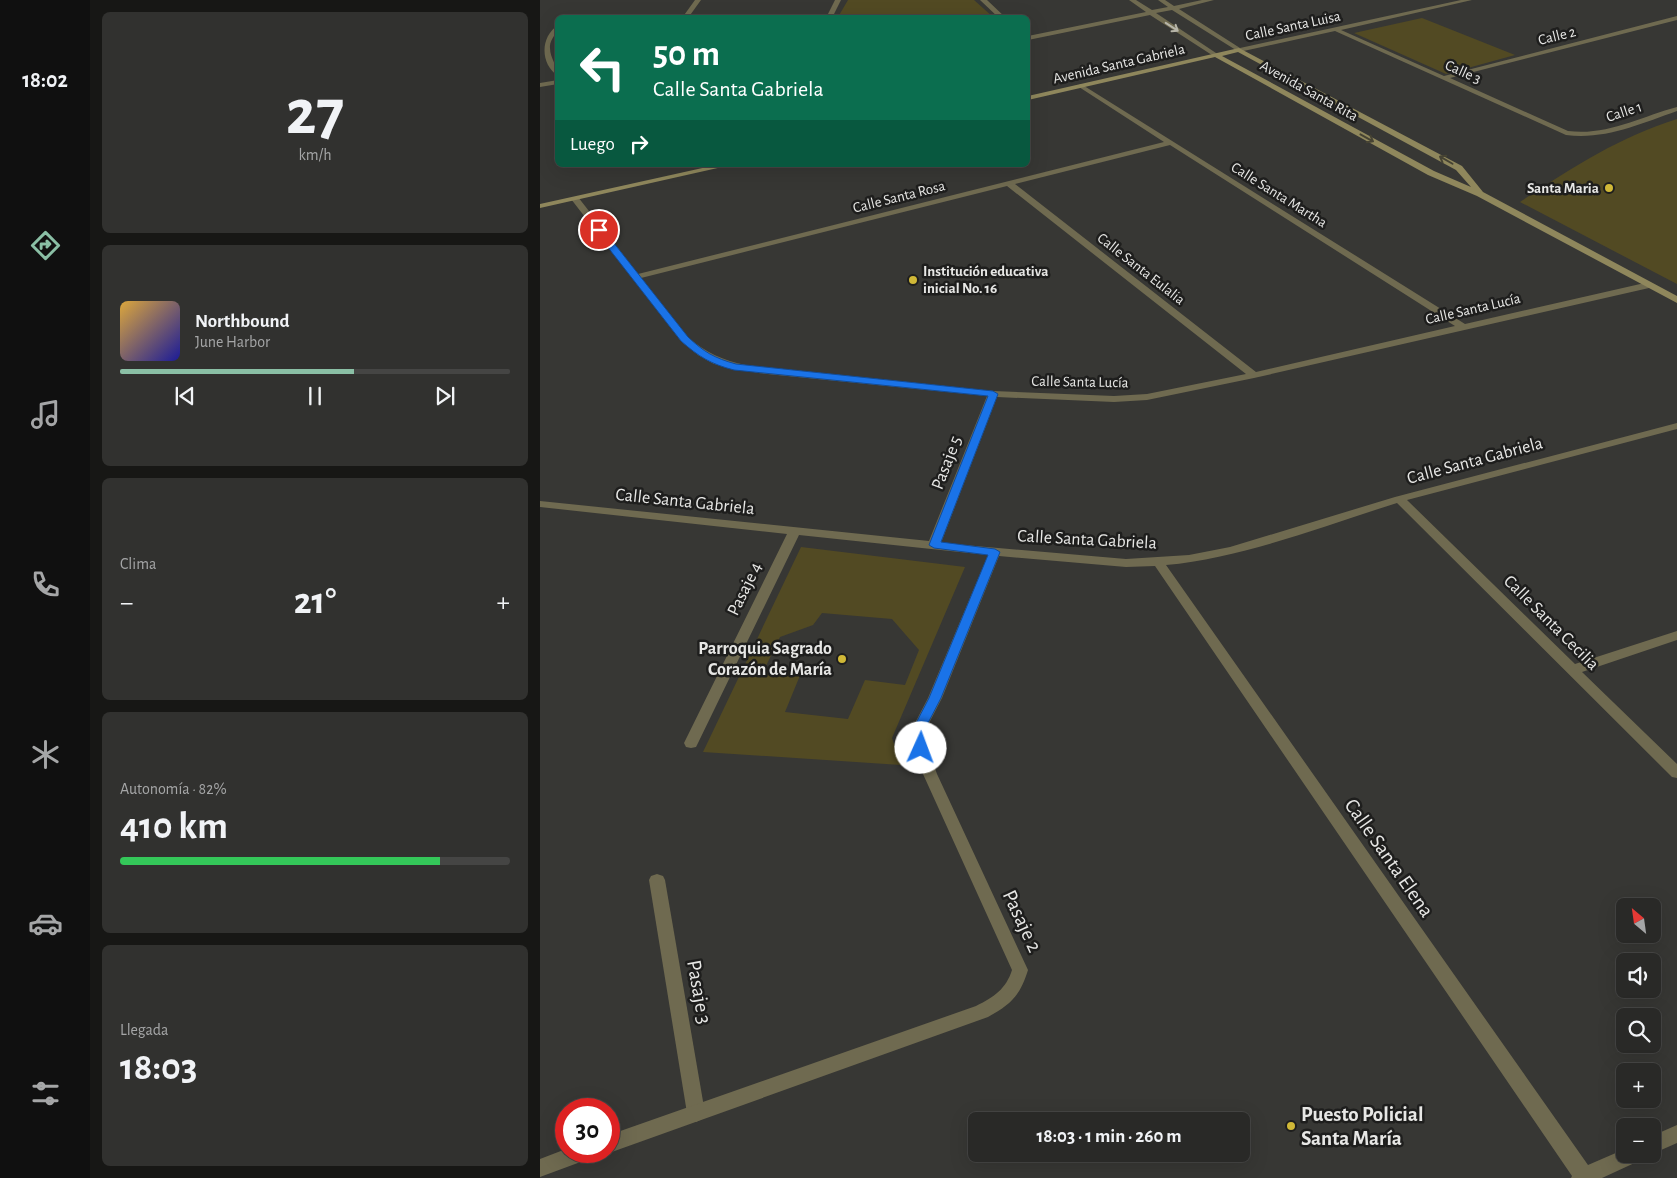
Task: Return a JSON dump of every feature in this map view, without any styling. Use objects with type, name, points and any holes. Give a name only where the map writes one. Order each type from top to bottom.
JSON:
[{"type":"street","points":[[687,15],[698,0]]},
{"type":"street","points":[[830,15],[838,0]]},
{"type":"street","points":[[983,0],[1000,15]]},
{"type":"street","name":"Avenida Santa Rita","points":[[1132,0],[1217,56],[1431,173],[1480,194],[1677,300]]},
{"type":"street","name":"Avenida Santa Rita","points":[[1161,0],[1240,50],[1459,168],[1480,194]]},
{"type":"street","points":[[1030,38],[1211,0]]},
{"type":"street","name":"Calle Santa Luisa","points":[[1240,50],[1469,0]]},
{"type":"street","name":"Calle 2","points":[[1444,78],[1677,18]]},
{"type":"street","points":[[555,30],[550,34],[545,46],[548,57],[555,69]]},
{"type":"street","name":"Calle 3","points":[[1337,30],[1566,133],[1579,136]]},
{"type":"street","name":"Avenida Santa Gabriela","points":[[1030,98],[1240,50]]},
{"type":"street","points":[[540,85],[555,82]]},
{"type":"street","name":"Calle Santa Martha","points":[[1081,86],[1463,327]]},
{"type":"street","name":"Calle 1","points":[[1579,136],[1595,136],[1677,109]]},
{"type":"street","name":"Calle Santa Rosa","points":[[635,277],[1169,143]]},
{"type":"street","points":[[540,206],[718,167]]},
{"type":"street","name":"Calle Santa Eulalia","points":[[1010,184],[1254,375]]},
{"type":"street","name":"Calle Santa Lucía","points":[[575,199],[684,339],[699,353],[715,361],[734,367],[758,370],[993,394],[1114,399],[1147,397],[1254,375],[1649,285]]},
{"type":"street","name":"Pasaje 5","points":[[934,545],[993,394]]},
{"type":"street","name":"Calle Santa Gabriela","points":[[540,504],[995,552],[1126,563],[1158,562],[1189,559],[1232,550],[1399,499],[1677,426]]},
{"type":"street","name":"Calle Santa Cecilia","points":[[1399,499],[1677,773]]},
{"type":"street","name":"Pasaje 4","points":[[691,743],[794,532]]},
{"type":"street","name":"Pasaje 2","points":[[620,1140],[982,1012],[1002,1001],[1016,986],[1020,970],[930,774],[921,748],[921,725],[935,698],[995,552]]},
{"type":"street","name":"Calle Santa Elena","points":[[1158,562],[1583,1177]]},
{"type":"street","points":[[1573,670],[1677,635]]},
{"type":"street","name":"Pasaje 3","points":[[657,880],[696,1112]]},
{"type":"street","points":[[1661,1142],[1677,1134]]},
{"type":"street","points":[[1583,1177],[1616,1162]]},
{"type":"street","points":[[540,1168],[555,1163]]},
{"type":"shaded area","points":[[848,0],[974,0],[991,15],[839,15]]},
{"type":"shaded area","points":[[1422,18],[1515,55],[1446,74],[1354,33]]},
{"type":"shaded area","name":"Santa Maria","points":[[1677,119],[1677,284],[1520,202],[1576,166],[1615,144]]},
{"type":"shaded area","points":[[801,547],[965,567],[892,738],[901,765],[703,752]],"holes":[[[822,613],[892,619],[919,650],[905,685],[865,680],[848,719],[785,712],[801,673],[765,668],[780,637],[813,625]]]},
{"type":"place","name":"Santa Maria","points":[[1609,188]]},
{"type":"place","name":"Institución educativa inicial No. 16","points":[[913,280]]},
{"type":"place","name":"Parroquia Sagrado Corazón de María","points":[[842,659]]},
{"type":"place","name":"Puesto Policial Santa María","points":[[1291,1126]]},
{"type":"route","points":[[599,230],[684,339],[699,353],[715,361],[734,367],[758,370],[993,394],[934,545],[995,552],[935,698],[921,725],[921,748]]}]
